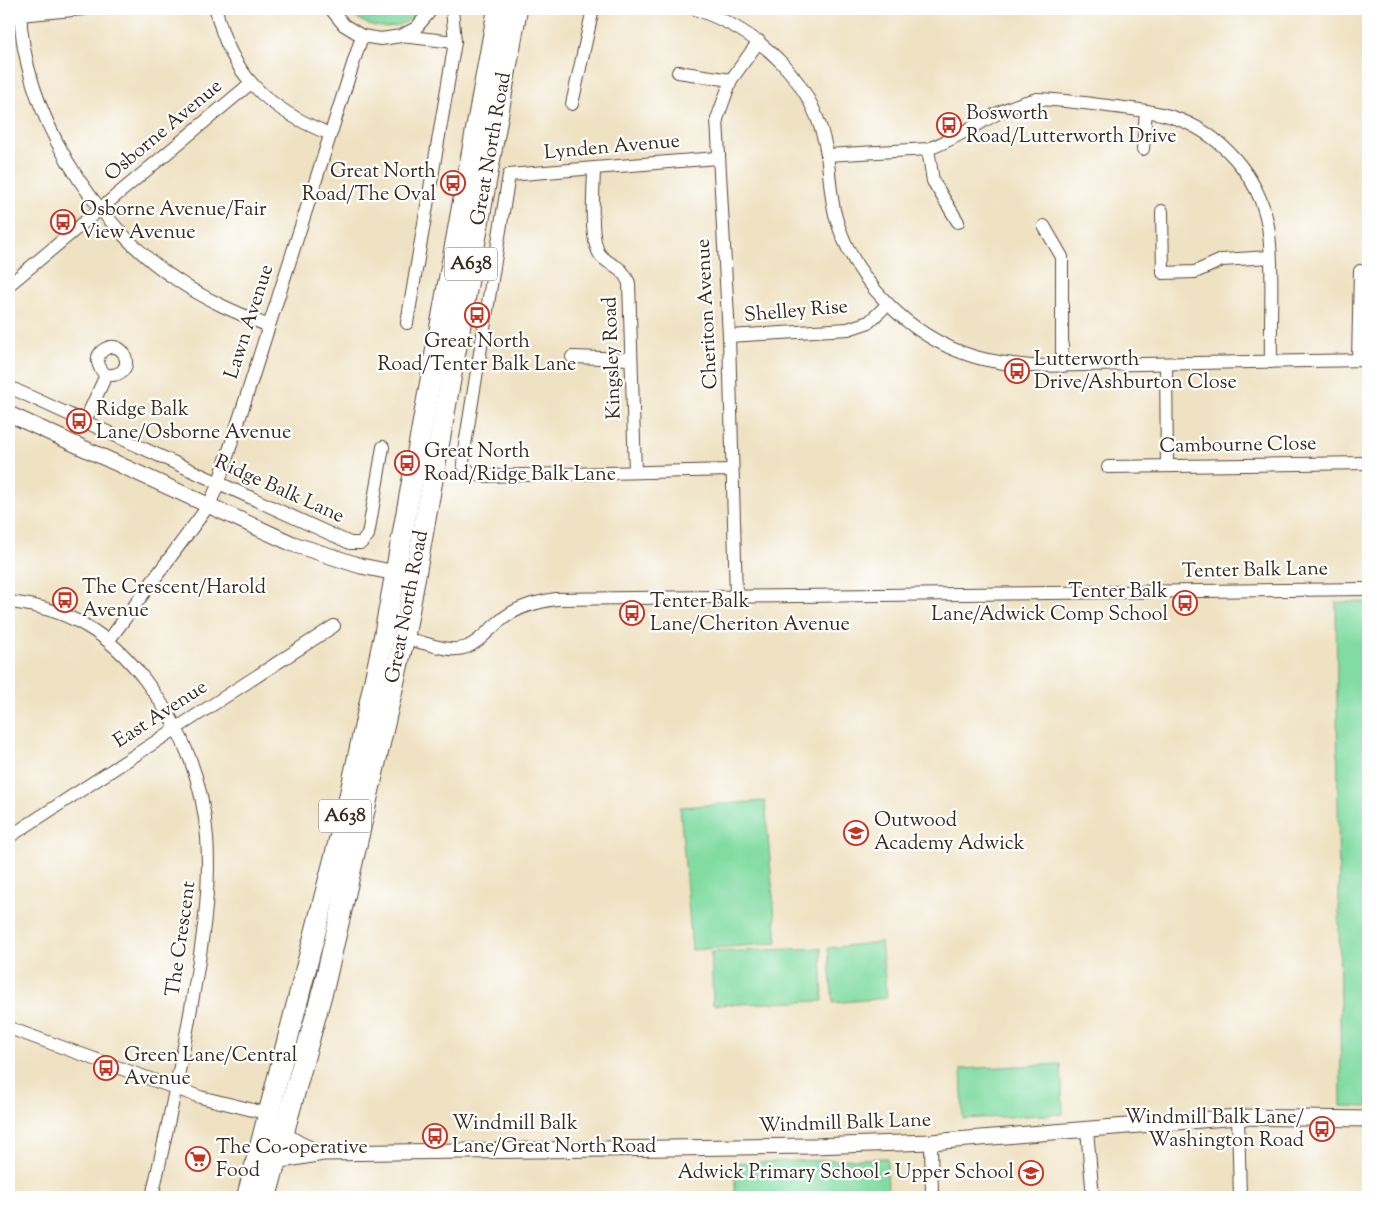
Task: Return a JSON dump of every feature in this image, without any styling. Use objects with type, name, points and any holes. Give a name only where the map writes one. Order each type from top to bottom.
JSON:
[{"type":"highway","name":"Great North Road","points":[[247,1197],[345,817],[381,649],[498,9]]},
{"type":"highway","name":"Great North Road","points":[[266,1197],[325,982],[404,639],[517,9]]},
{"type":"street","points":[[83,9],[16,13],[29,68],[46,118],[69,166],[100,209],[135,247],[176,280],[221,306],[269,326]]},
{"type":"street","points":[[216,9],[220,27],[232,56],[251,83],[274,105],[300,122],[330,134]]},
{"type":"street","points":[[331,9],[344,25],[362,36],[381,39],[401,36],[455,42]]},
{"type":"street","points":[[401,36],[416,28],[432,9]]},
{"type":"street","points":[[407,323],[455,42],[452,9]]},
{"type":"street","points":[[572,104],[593,9]]},
{"type":"street","points":[[694,9],[723,18],[759,41],[786,66],[806,96],[820,129],[827,155],[830,190],[840,228],[850,252],[868,282],[888,304],[913,326],[942,344],[972,356],[1004,364],[1062,366],[1363,360],[1360,271]]},
{"type":"street","name":"Lawn Avenue","points":[[109,640],[209,505],[218,485],[362,36]]},
{"type":"street","name":"Cheriton Avenue","points":[[736,597],[729,336],[716,119],[731,80],[759,41]]},
{"type":"street","points":[[678,72],[731,80]]},
{"type":"street","name":"Osborne Avenue","points":[[11,278],[100,209],[251,83]]},
{"type":"street","points":[[827,155],[928,149],[942,144],[998,112],[1018,103],[1037,99],[1146,111],[1172,117],[1194,126],[1214,138],[1232,154],[1255,188],[1263,207],[1268,226],[1270,257],[1271,362]]},
{"type":"street","points":[[1143,149],[1146,111]]},
{"type":"street","points":[[928,149],[933,181],[958,222]]},
{"type":"street","name":"Lynden Avenue","points":[[635,472],[482,476],[471,473],[463,465],[510,175],[718,158]]},
{"type":"street","name":"Kingsley Road","points":[[594,168],[594,238],[601,256],[623,270],[629,284],[635,472]]},
{"type":"street","points":[[1162,211],[1163,274],[1195,272],[1222,260],[1270,257]]},
{"type":"street","points":[[1044,226],[1062,258],[1062,366]]},
{"type":"street","name":"Shelley Rise","points":[[729,336],[848,329],[869,322],[888,304]]},
{"type":"street","points":[[572,357],[631,359]]},
{"type":"street","points":[[1166,364],[1168,466]]},
{"type":"street","points":[[85,420],[106,375]]},
{"type":"street","name":"Ridge Balk Lane","points":[[9,387],[85,420],[218,485],[350,543],[361,543],[368,535],[383,447]]},
{"type":"street","name":"Ridge Balk Lane","points":[[9,414],[315,552],[415,577]]},
{"type":"street","name":"Cambourne Close","points":[[1108,467],[1368,463]]},
{"type":"street","points":[[635,472],[732,470]]},
{"type":"street","name":"Tenter Balk Lane","points":[[404,639],[452,648],[465,647],[480,640],[500,620],[514,611],[534,602],[556,599],[1368,588]]},
{"type":"street","name":"The Crescent","points":[[9,602],[33,605],[59,612],[82,623],[109,640],[148,682],[176,727],[192,761],[201,793],[209,874],[206,927],[177,1089],[152,1197]]},
{"type":"street","points":[[386,620],[404,639]]},
{"type":"street","name":"East Avenue","points":[[9,836],[334,626]]},
{"type":"street","points":[[381,649],[389,642],[404,639]]},
{"type":"street","points":[[9,1028],[200,1098],[269,1114],[284,1135]]},
{"type":"street","points":[[1238,1118],[1240,1197]]},
{"type":"street","name":"Windmill Balk Lane","points":[[276,1161],[323,1153],[812,1146],[930,1142],[1238,1118],[1368,1119]]},
{"type":"street","points":[[1087,1130],[1093,1197]]},
{"type":"street","name":"Windmill Balk Lane","points":[[284,1135],[299,1145],[323,1153]]},
{"type":"street","points":[[930,1142],[932,1197]]},
{"type":"green space","points":[[347,9],[421,9],[404,23],[384,27],[364,22]]},
{"type":"green space","points":[[1336,602],[1368,602],[1368,1107],[1341,1106]]},
{"type":"green space","points":[[765,801],[777,943],[692,950],[680,807]]},
{"type":"green space","points":[[881,942],[887,998],[833,1003],[828,948]]},
{"type":"green space","points":[[821,948],[823,1001],[713,1005],[711,952]]},
{"type":"green space","points":[[1061,1064],[1063,1114],[963,1119],[961,1069]]},
{"type":"green space","points":[[887,1158],[888,1197],[735,1197],[735,1163]]},
{"type":"place","name":"Bosworth Road/Lutterworth Drive","points":[[949,125]]},
{"type":"place","name":"Great North Road/The Oval","points":[[453,183]]},
{"type":"place","name":"Osborne Avenue/Fair View Avenue","points":[[63,222]]},
{"type":"place","name":"Great North Road/Tenter Balk Lane","points":[[477,315]]},
{"type":"place","name":"Lutterworth Drive/Ashburton Close","points":[[1017,371]]},
{"type":"place","name":"Ridge Balk Lane/Osborne Avenue","points":[[79,421]]},
{"type":"place","name":"Great North Road/Ridge Balk Lane","points":[[407,463]]},
{"type":"place","name":"The Crescent/Harold Avenue","points":[[65,600]]},
{"type":"place","name":"Tenter Balk Lane/Adwick Comp School","points":[[1185,603]]},
{"type":"place","name":"Tenter Balk Lane/Cheriton Avenue","points":[[632,613]]},
{"type":"place","name":"Outwood Academy Adwick","points":[[856,833]]},
{"type":"place","name":"Green Lane/Central Avenue","points":[[106,1068]]},
{"type":"place","name":"Windmill Balk Lane/ Washington Road","points":[[1322,1129]]},
{"type":"place","name":"Windmill Balk Lane/Great North Road","points":[[435,1136]]},
{"type":"place","name":"The Co-operative Food","points":[[198,1159]]},
{"type":"place","name":"Adwick Primary School - Upper School","points":[[1031,1173]]}]
